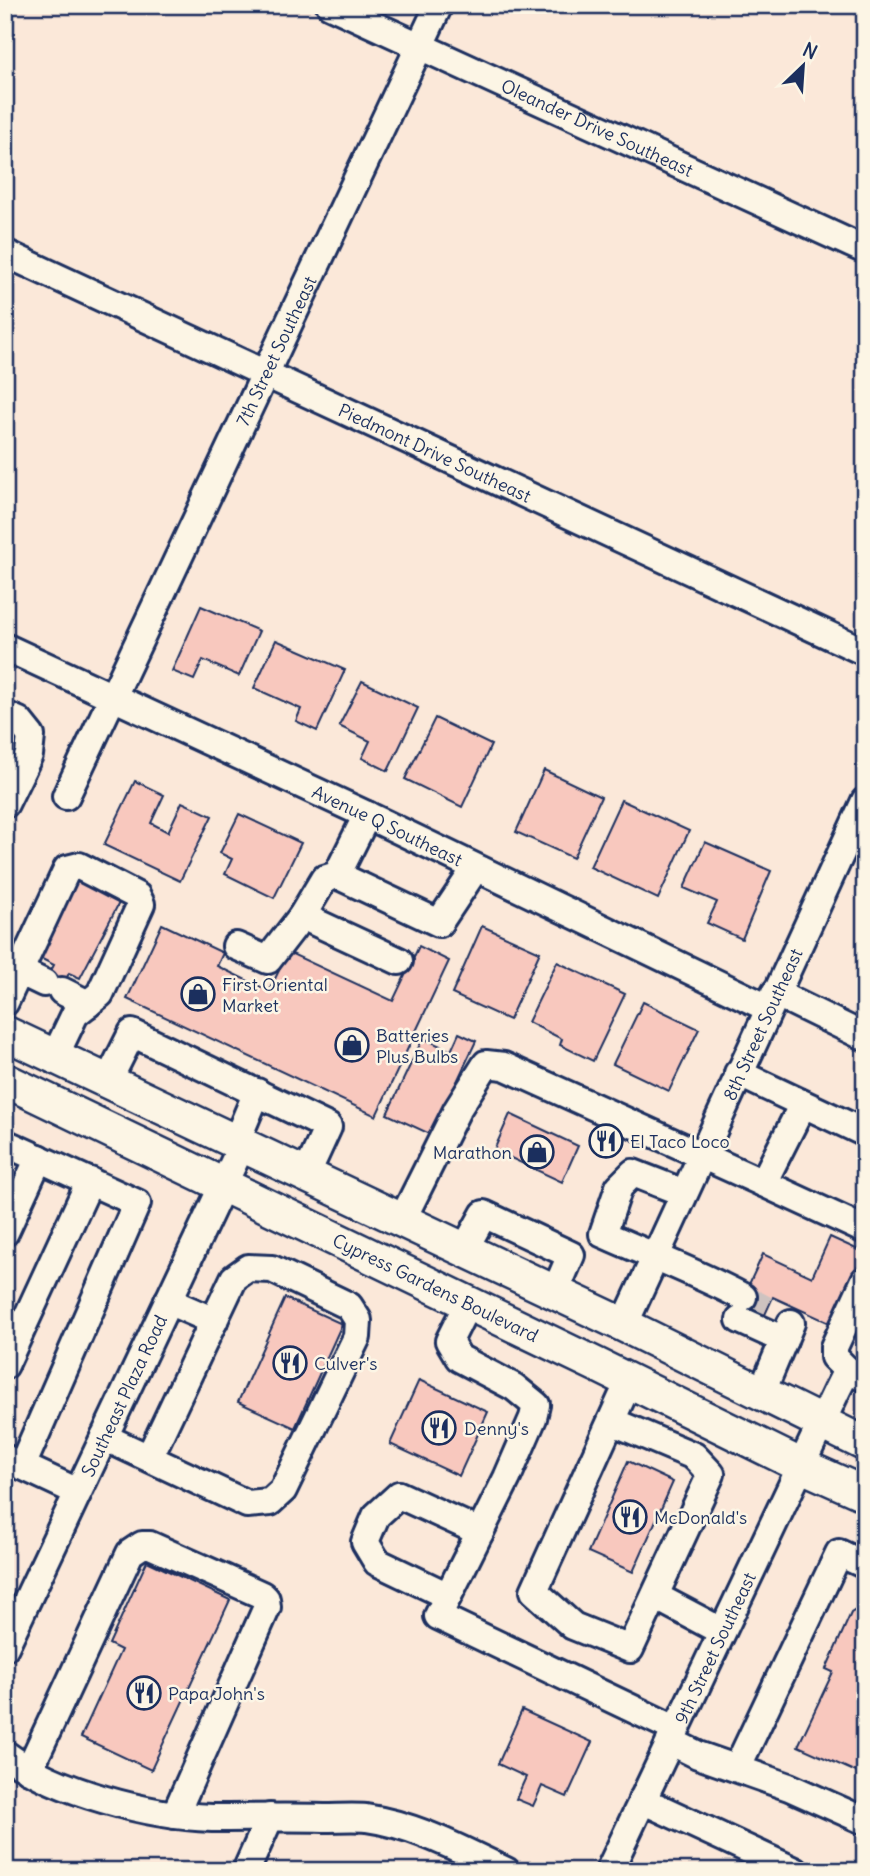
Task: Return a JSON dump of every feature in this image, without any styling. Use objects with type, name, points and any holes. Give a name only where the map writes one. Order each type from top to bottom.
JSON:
[{"type":"main road","points":[[5,1032],[624,1325],[865,1444]]},
{"type":"main road","name":"Cypress Gardens Boulevard","points":[[5,1080],[865,1494]]},
{"type":"main road","points":[[479,1308],[526,1301],[595,1327],[608,1330],[624,1325]]},
{"type":"street","name":"Oleander Drive Southeast","points":[[330,5],[865,250]]},
{"type":"street","name":"7th Street Southeast","points":[[66,796],[439,5]]},
{"type":"street","name":"Piedmont Drive Southeast","points":[[5,253],[865,652]]},
{"type":"street","name":"Avenue Q Southeast","points":[[5,647],[367,814],[475,869],[771,1001],[865,1037]]},
{"type":"street","points":[[5,715],[19,721],[32,736],[29,755],[5,804]]},
{"type":"street","name":"8th Street Southeast","points":[[624,1325],[865,801]]},
{"type":"street","points":[[337,875],[367,814]]},
{"type":"street","points":[[5,1002],[66,869],[79,866],[132,892],[141,904],[100,994],[75,1014],[55,1056]]},
{"type":"street","points":[[236,946],[268,960],[302,916],[324,879],[337,875],[439,923],[475,869]]},
{"type":"street","points":[[302,916],[399,961]]},
{"type":"street","points":[[19,971],[88,1004]]},
{"type":"street","points":[[108,1081],[132,1033],[328,1127],[306,1175]]},
{"type":"street","points":[[402,1220],[457,1110],[486,1064],[504,1066],[865,1230]]},
{"type":"street","points":[[738,1073],[865,1133]]},
{"type":"street","name":"Southeast Plaza Road","points":[[5,1647],[223,1185],[257,1093]]},
{"type":"street","points":[[763,1183],[803,1104]]},
{"type":"street","points":[[5,1143],[137,1203],[13,1462],[78,1492]]},
{"type":"street","points":[[5,1231],[39,1158]]},
{"type":"street","points":[[464,1250],[484,1214],[571,1255],[588,1254],[603,1234],[619,1187],[633,1174],[684,1193]]},
{"type":"street","points":[[5,1364],[90,1181]]},
{"type":"street","points":[[603,1234],[700,1274],[741,1309],[787,1331],[761,1394]]},
{"type":"street","points":[[555,1292],[571,1255]]},
{"type":"street","points":[[104,1437],[247,1504],[271,1502],[284,1490],[357,1337],[358,1320],[349,1306],[272,1269],[248,1268],[234,1278],[149,1458]]},
{"type":"street","points":[[856,1374],[834,1357],[835,1347],[865,1280]]},
{"type":"street","points":[[169,1301],[214,1321]]},
{"type":"street","points":[[479,1308],[449,1341],[454,1350],[459,1358],[514,1387],[536,1405],[507,1478],[438,1616],[673,1735],[698,1755],[789,1787],[865,1821]]},
{"type":"street","name":"9th Street Southeast","points":[[609,1871],[820,1424],[856,1374]]},
{"type":"street","points":[[611,1421],[694,1456],[711,1475],[630,1649],[573,1626],[534,1591],[611,1421],[630,1381]]},
{"type":"street","points":[[448,1596],[377,1562],[365,1542],[376,1516],[399,1495],[480,1532]]},
{"type":"street","points":[[29,1770],[130,1553],[142,1545],[150,1545],[262,1595],[266,1599],[267,1607],[175,1815]]},
{"type":"street","points":[[737,1768],[839,1553],[865,1566]]},
{"type":"street","points":[[654,1596],[722,1631]]},
{"type":"street","points":[[5,1754],[29,1770],[124,1807],[210,1818],[366,1818],[438,1839],[506,1871]]},
{"type":"street","points":[[642,1800],[795,1871]]},
{"type":"street","points":[[246,1871],[270,1817]]},
{"type":"building","points":[[201,606],[259,631],[239,676],[203,660],[194,680],[172,671]]},
{"type":"building","points":[[276,640],[345,670],[317,731],[296,721],[301,709],[254,688]]},
{"type":"building","points":[[362,681],[418,708],[388,771],[362,758],[370,741],[339,726]]},
{"type":"building","points":[[435,718],[491,745],[462,807],[405,779]]},
{"type":"building","points":[[544,770],[601,797],[573,858],[516,832]]},
{"type":"building","points":[[135,781],[164,795],[151,823],[168,832],[182,802],[212,816],[180,881],[104,845]]},
{"type":"building","points":[[621,800],[689,831],[658,899],[590,867]]},
{"type":"building","points":[[239,814],[301,843],[274,898],[225,874],[232,859],[220,853]]},
{"type":"building","points":[[705,842],[771,871],[742,939],[707,923],[717,902],[684,888]]},
{"type":"building","points":[[78,879],[120,901],[80,978],[69,973],[58,996],[42,988],[54,965],[38,957]]},
{"type":"building","points":[[162,924],[223,953],[217,966],[269,991],[288,952],[393,1001],[419,946],[449,961],[376,1116],[127,999]]},
{"type":"building","points":[[482,926],[540,952],[509,1020],[452,994]]},
{"type":"building","points":[[557,962],[625,994],[593,1061],[560,1045],[562,1039],[528,1022]]},
{"type":"building","points":[[643,1002],[699,1029],[669,1091],[613,1064]]},
{"type":"building","points":[[459,1033],[476,1041],[432,1135],[387,1114],[423,1038],[451,1051]]},
{"type":"building","points":[[510,1114],[578,1146],[562,1182],[494,1150]]},
{"type":"building","points":[[830,1237],[865,1253],[865,1260],[834,1325],[773,1297],[763,1319],[738,1308],[763,1254],[812,1277]]},
{"type":"building","name":"Culver's","points":[[285,1298],[342,1324],[295,1428],[238,1402]]},
{"type":"building","name":"Denny's","points":[[419,1380],[488,1412],[459,1476],[390,1444]]},
{"type":"building","name":"McDonald's","points":[[628,1461],[673,1482],[633,1572],[588,1552]]},
{"type":"building","name":"Papa John's","points":[[147,1561],[230,1600],[151,1770],[81,1737],[121,1650],[109,1644]]},
{"type":"building","points":[[862,1606],[865,1607],[865,1776],[798,1746],[833,1672],[826,1669],[851,1613]]},
{"type":"building","points":[[522,1710],[592,1742],[567,1797],[542,1786],[533,1806],[516,1799],[526,1777],[498,1764]]},
{"type":"tunnel","points":[[743,1297],[768,1310]]},
{"type":"place","name":"First Oriental Market","points":[[198,994]]},
{"type":"place","name":"Batteries Plus Bulbs","points":[[352,1045]]},
{"type":"place","name":"El Taco Loco","points":[[606,1141]]},
{"type":"place","name":"Marathon","points":[[537,1152]]},
{"type":"place","name":"Culver's","points":[[290,1363]]},
{"type":"place","name":"Denny's","points":[[439,1428]]},
{"type":"place","name":"McDonald's","points":[[630,1517]]},
{"type":"place","name":"Papa John's","points":[[144,1693]]}]
